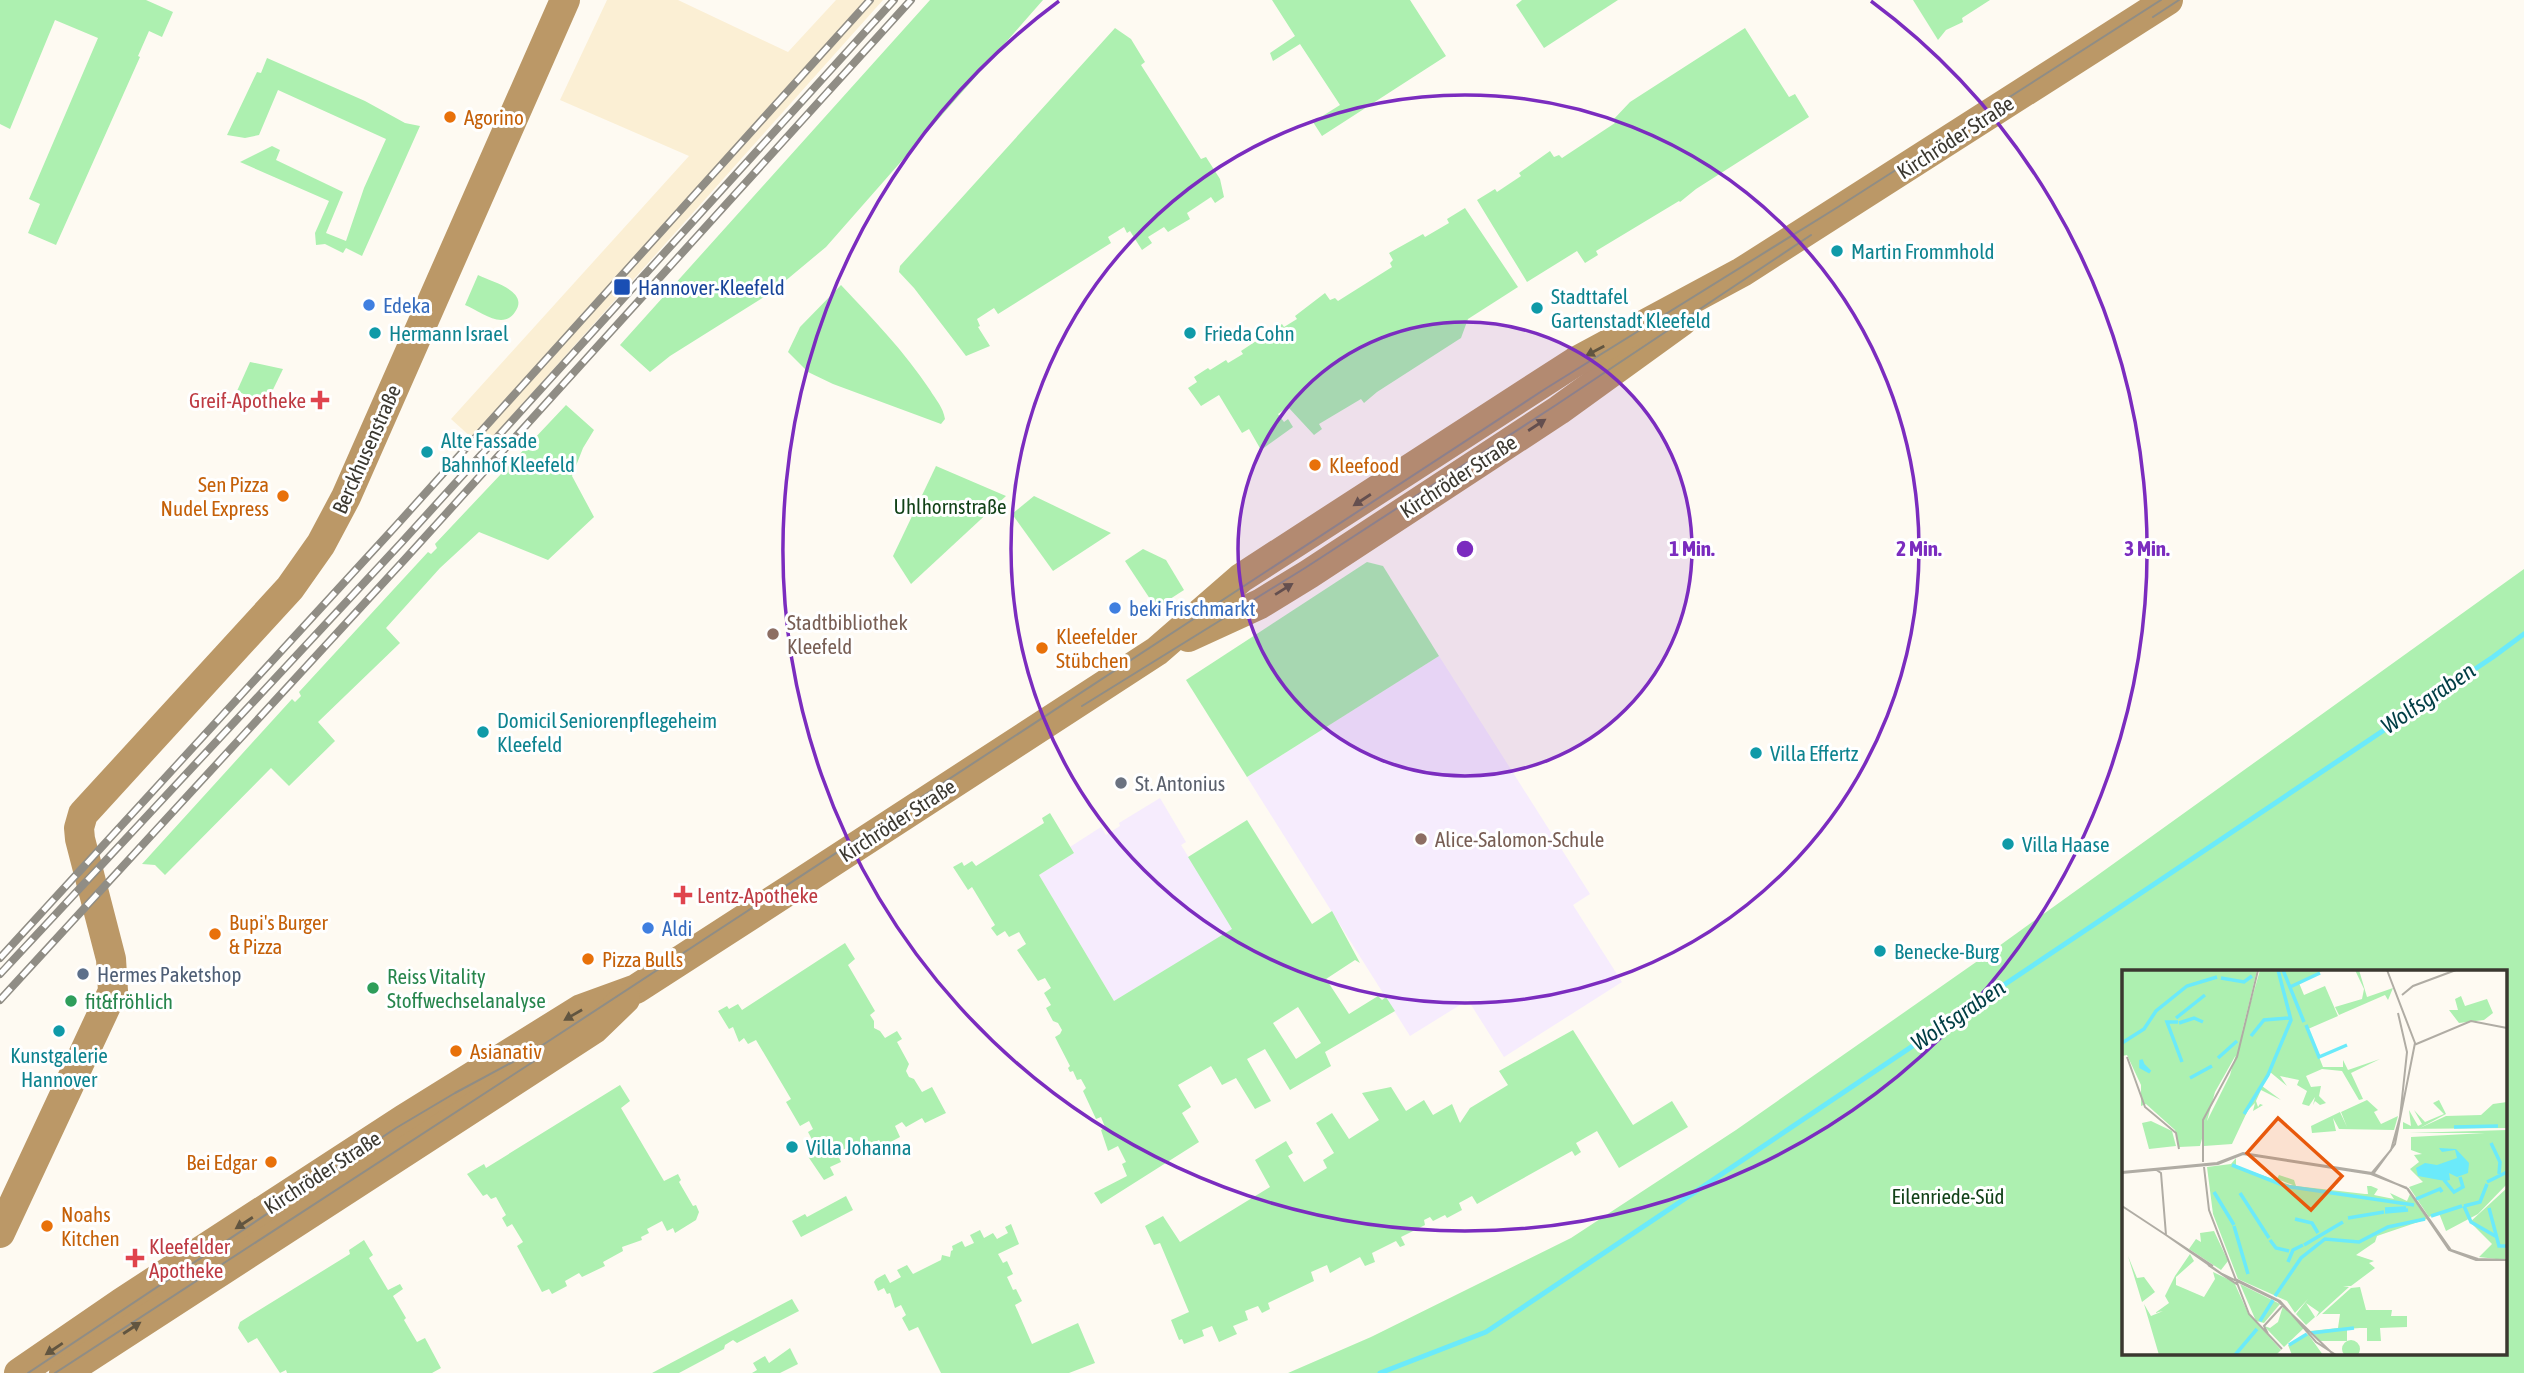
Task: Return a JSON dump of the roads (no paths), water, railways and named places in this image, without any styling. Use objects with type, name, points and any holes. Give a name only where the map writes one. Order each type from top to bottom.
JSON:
[{"type":"main road","name":"Berckhusenstraße","points":[[0,1233],[113,991],[111,959],[80,839],[79,828],[83,814],[290,588],[321,544],[346,497],[565,0]]},
{"type":"main road","name":"Kirchröder Straße","points":[[64,1373],[594,1029],[636,989],[1157,650],[1260,604],[1309,574],[1591,389],[1684,320],[1742,272],[2168,0]]},
{"type":"main road","name":"Kirchröder Straße","points":[[19,1373],[121,1303],[414,1113],[582,1009],[636,989]]},
{"type":"waterway","name":"Wolfsgraben","points":[[1380,1373],[1486,1332],[2524,634]]},
{"type":"tram line","points":[[28,1373],[396,1128],[535,1050],[1545,389],[1838,207],[2161,0]]},
{"type":"tram line","points":[[2153,17],[2179,0]]},
{"type":"tram line","points":[[1082,706],[1305,568],[1811,235]]},
{"type":"tram line","points":[[55,1373],[542,1056]]},
{"type":"railway","points":[[0,958],[394,528],[870,0]]},
{"type":"railway","points":[[0,974],[402,542],[894,0]]},
{"type":"railway","points":[[0,1000],[406,558],[911,0]]},
{"type":"place","name":"Agorino","points":[[450,117]]},
{"type":"place","name":"Martin Frommhold","points":[[1837,251]]},
{"type":"place","name":"Hannover-Kleefeld","points":[[622,287]]},
{"type":"place","name":"Edeka","points":[[369,305]]},
{"type":"place","name":"Stadttafel Gartenstadt Kleefeld","points":[[1537,308]]},
{"type":"place","name":"Hermann Israel","points":[[375,333]]},
{"type":"place","name":"Frieda Cohn","points":[[1190,333]]},
{"type":"place","name":"Greif-Apotheke","points":[[320,400]]},
{"type":"place","name":"Alte Fassade Bahnhof Kleefeld","points":[[427,452]]},
{"type":"place","name":"Kleefood","points":[[1315,465]]},
{"type":"place","name":"Sen Pizza Nudel Express","points":[[283,496]]},
{"type":"place","name":"beki Frischmarkt","points":[[1115,608]]},
{"type":"place","name":"Stadtbibliothek Kleefeld","points":[[773,634]]},
{"type":"place","name":"Kleefelder Stübchen","points":[[1042,648]]},
{"type":"place","name":"Domicil Seniorenpflegeheim Kleefeld","points":[[483,732]]},
{"type":"place","name":"Villa Effertz","points":[[1756,753]]},
{"type":"place","name":"St. Antonius","points":[[1121,783]]},
{"type":"place","name":"Alice-Salomon-Schule","points":[[1421,839]]},
{"type":"place","name":"Villa Haase","points":[[2008,844]]},
{"type":"place","name":"Lentz-Apotheke","points":[[683,895]]},
{"type":"place","name":"Aldi","points":[[648,928]]},
{"type":"place","name":"Bupi's Burger & Pizza","points":[[215,934]]},
{"type":"place","name":"Benecke-Burg","points":[[1880,951]]},
{"type":"place","name":"Pizza Bulls","points":[[588,959]]},
{"type":"place","name":"Hermes Paketshop","points":[[83,974]]},
{"type":"place","name":"Reiss Vitality Stoffwechselanalyse","points":[[373,988]]},
{"type":"place","name":"fit&fröhlich","points":[[71,1001]]},
{"type":"place","name":"Kunstgalerie Hannover","points":[[59,1031]]},
{"type":"place","name":"Asianativ","points":[[456,1051]]},
{"type":"place","name":"Villa Johanna","points":[[792,1147]]},
{"type":"place","name":"Bei Edgar","points":[[271,1162]]},
{"type":"place","name":"Noahs Kitchen","points":[[47,1226]]},
{"type":"place","name":"Kleefelder Apotheke","points":[[135,1258]]},
{"type":"park label","name":"Uhlhornstraße","points":[[950,506]]},
{"type":"park label","name":"Eilenriede-Süd","points":[[1948,1196]]}]
